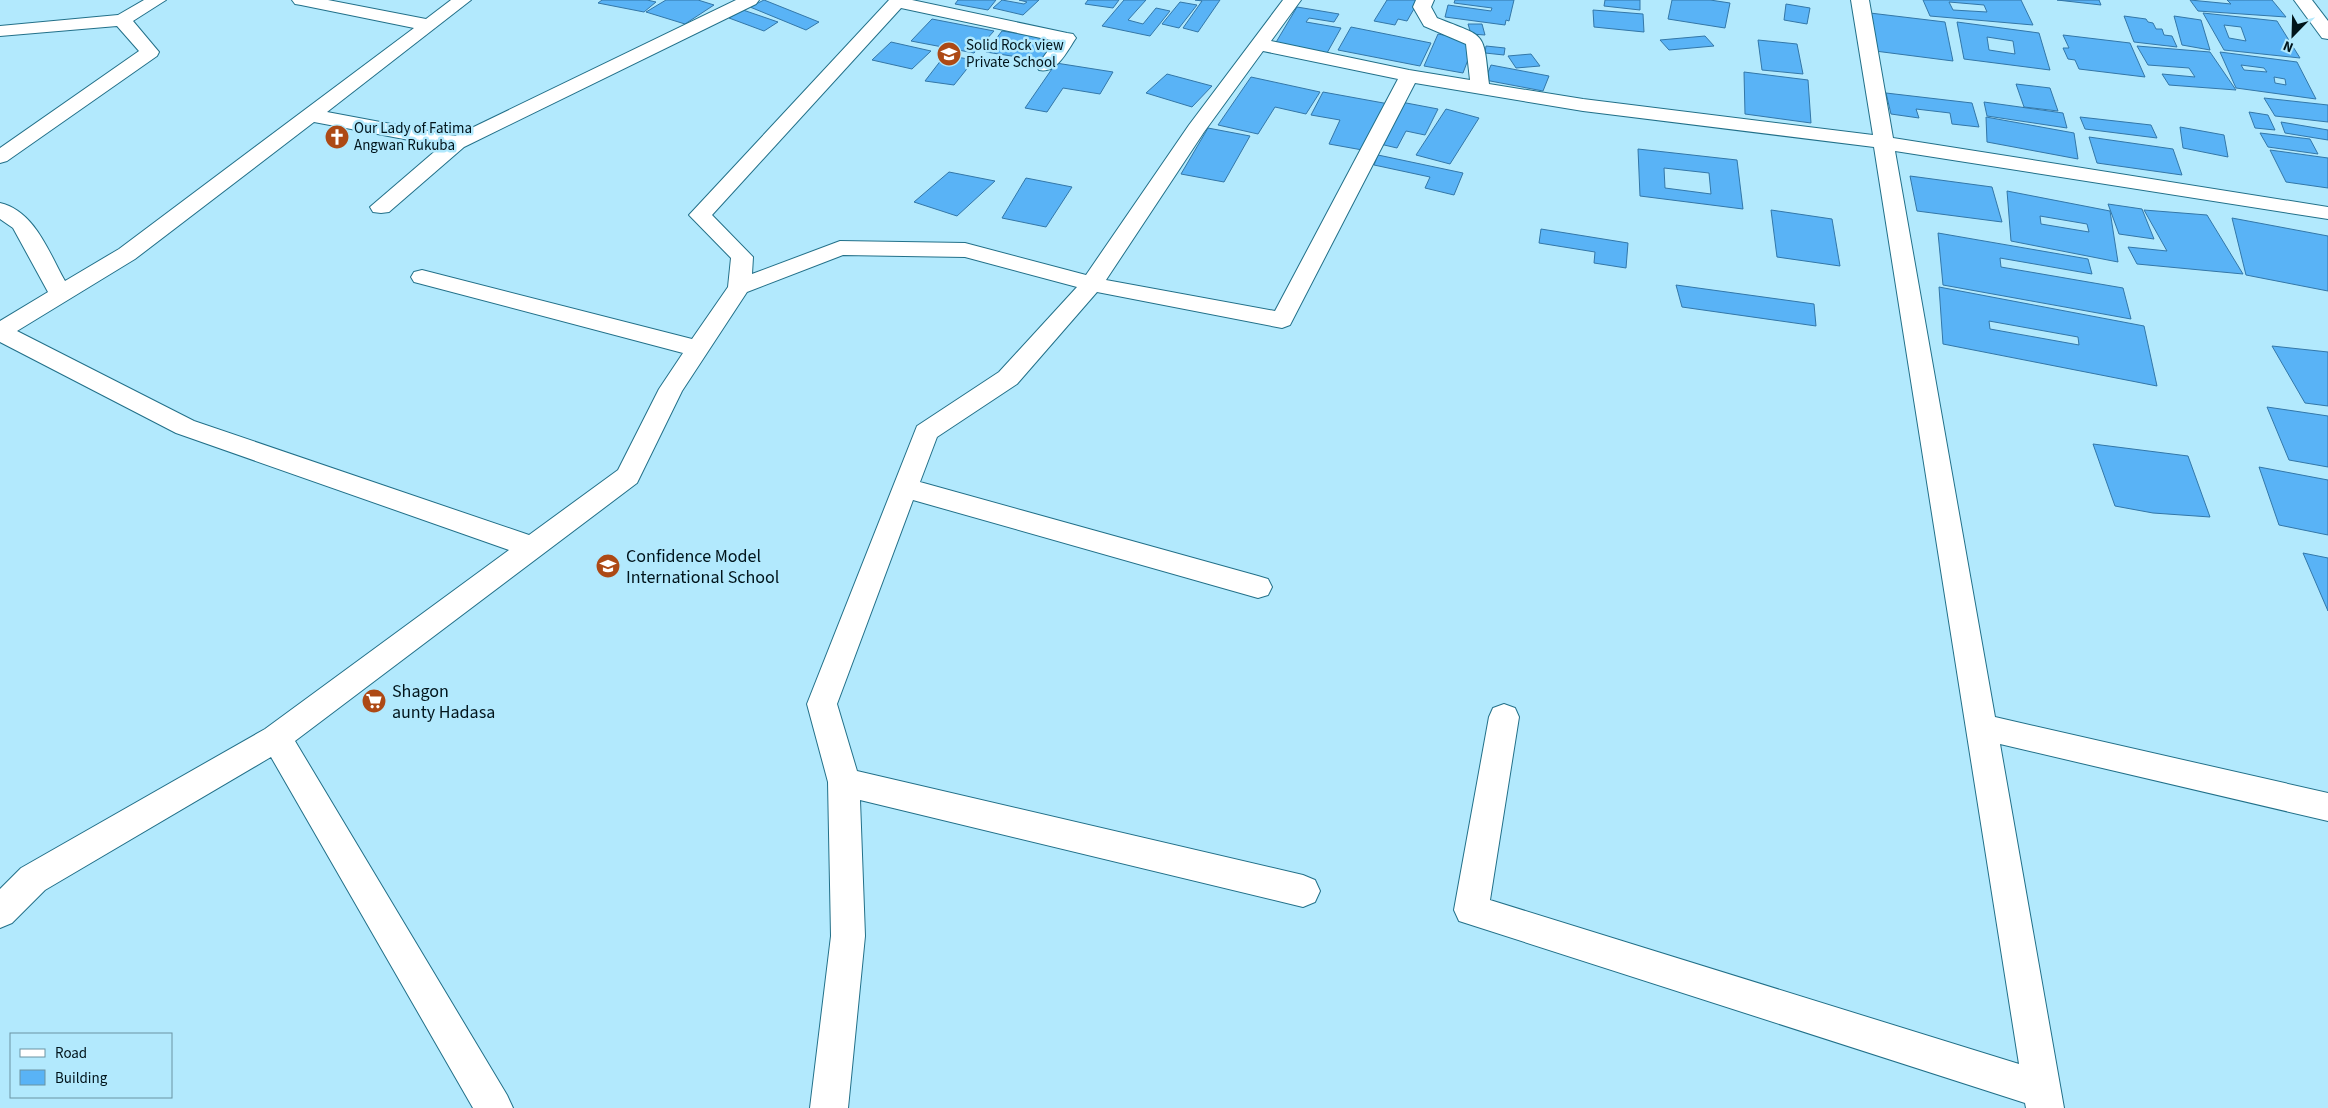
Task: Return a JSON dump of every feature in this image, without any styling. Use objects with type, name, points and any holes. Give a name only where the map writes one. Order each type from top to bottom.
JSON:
[{"type":"street","points":[[0,31],[122,20],[158,0]]},
{"type":"street","points":[[301,0],[429,24]]},
{"type":"street","points":[[0,332],[127,254],[462,0]]},
{"type":"street","points":[[381,207],[457,143],[750,0]]},
{"type":"street","points":[[829,1108],[848,936],[844,782],[822,704],[926,432],[1008,378],[1092,284],[1196,129],[1292,0]]},
{"type":"street","points":[[1425,0],[1422,7],[1430,22],[1471,38],[1475,44],[1480,87]]},
{"type":"street","points":[[1504,717],[1471,910],[2043,1098],[1860,0]]},
{"type":"street","points":[[2304,0],[2328,34]]},
{"type":"street","points":[[0,912],[33,879],[276,738],[628,476],[671,389],[739,287],[742,257],[700,215],[897,1],[1067,38],[1046,66]]},
{"type":"street","points":[[0,158],[150,52],[122,20]]},
{"type":"street","points":[[1261,44],[1409,76],[1584,105],[1884,143],[2328,213]]},
{"type":"street","points":[[739,287],[840,248],[965,250],[1092,284],[1282,320],[1409,76]]},
{"type":"street","points":[[311,115],[457,143]]},
{"type":"street","points":[[0,209],[22,224],[61,294]]},
{"type":"street","points":[[422,277],[699,349]]},
{"type":"street","points":[[0,332],[185,427],[532,547]]},
{"type":"street","points":[[905,488],[1258,587]]},
{"type":"street","points":[[1981,727],[2328,807]]},
{"type":"street","points":[[276,738],[494,1108]]},
{"type":"street","points":[[844,782],[1303,892]]},
{"type":"building","points":[[602,0],[647,0],[656,2],[644,12],[598,3]]},
{"type":"building","points":[[666,0],[698,0],[714,5],[685,24],[646,12]]},
{"type":"building","points":[[764,0],[819,22],[806,30],[750,7]]},
{"type":"building","points":[[958,0],[996,0],[988,10],[955,4]]},
{"type":"building","points":[[1002,0],[1024,4],[1027,2],[1019,0],[1039,0],[1023,15],[993,8]]},
{"type":"building","points":[[1088,0],[1119,0],[1113,8],[1085,4]]},
{"type":"building","points":[[1124,0],[1146,0],[1128,20],[1143,24],[1156,8],[1170,11],[1150,36],[1102,26]]},
{"type":"building","points":[[1195,0],[1220,0],[1198,32],[1183,28],[1202,1]]},
{"type":"building","points":[[1387,0],[1419,0],[1407,21],[1398,19],[1395,25],[1374,21]]},
{"type":"building","points":[[1455,0],[1514,0],[1509,21],[1506,20],[1505,25],[1445,17],[1448,5],[1491,11],[1492,8],[1454,3]]},
{"type":"building","points":[[1605,0],[1640,0],[1640,10],[1604,6]]},
{"type":"building","points":[[1672,0],[1710,0],[1730,3],[1725,28],[1668,19]]},
{"type":"building","points":[[1923,0],[2021,0],[2033,25],[1930,16]],"holes":[[[1949,2],[1984,5],[1987,12],[1953,10]]]},
{"type":"building","points":[[2057,0],[2099,0],[2101,5]]},
{"type":"building","points":[[2190,0],[2231,4],[2227,0],[2272,0],[2286,17],[2198,11]]},
{"type":"building","points":[[1180,2],[1197,5],[1179,28],[1162,24]]},
{"type":"building","points":[[1786,4],[1810,8],[1807,24],[1784,20]]},
{"type":"building","points":[[1297,7],[1339,14],[1334,22],[1309,18],[1306,22],[1341,28],[1327,53],[1275,44]]},
{"type":"building","points":[[743,10],[778,22],[764,31],[729,18]]},
{"type":"building","points":[[1593,10],[1643,14],[1644,32],[1594,27]]},
{"type":"building","points":[[1870,13],[1945,22],[1953,61],[1875,51]]},
{"type":"building","points":[[2203,13],[2277,21],[2300,58],[2224,50]],"holes":[[[2224,25],[2241,27],[2246,41],[2229,38]]]},
{"type":"building","points":[[2124,16],[2146,19],[2148,22],[2153,23],[2156,29],[2162,29],[2164,35],[2172,36],[2177,47],[2134,42]]},
{"type":"building","points":[[2174,16],[2201,20],[2210,50],[2182,45]]},
{"type":"building","points":[[932,19],[994,31],[974,53],[911,41]]},
{"type":"building","points":[[1957,22],[2039,33],[2050,70],[1964,59]],"holes":[[[1987,37],[2013,41],[2015,54],[1989,50]]]},
{"type":"building","points":[[1468,24],[1482,24],[1485,35],[1471,34]]},
{"type":"building","points":[[1351,27],[1431,43],[1420,66],[1338,50]]},
{"type":"building","points":[[1002,31],[1058,40],[1043,61],[986,52]]},
{"type":"building","points":[[1438,34],[1475,41],[1463,73],[1424,66]]},
{"type":"building","points":[[2063,35],[2130,43],[2145,77],[2079,69],[2075,60],[2068,59],[2063,48],[2069,48]]},
{"type":"building","points":[[1705,36],[1714,46],[1669,50],[1660,40]]},
{"type":"building","points":[[1758,40],[1797,44],[1803,74],[1762,70]]},
{"type":"building","points":[[891,42],[931,51],[912,69],[872,60]]},
{"type":"building","points":[[1486,46],[1505,48],[1504,55],[1485,53]]},
{"type":"building","points":[[2137,46],[2210,52],[2236,90],[2169,85],[2162,74],[2195,77],[2189,68],[2148,65]]},
{"type":"building","points":[[2220,52],[2297,62],[2316,99],[2236,88]],"holes":[[[2241,65],[2264,68],[2267,72],[2244,70]],[[2274,77],[2285,79],[2286,85],[2275,83]]]},
{"type":"building","points":[[1531,54],[1540,66],[1516,68],[1508,56]]},
{"type":"building","points":[[945,55],[974,60],[954,85],[925,81]]},
{"type":"building","points":[[1056,63],[1113,72],[1100,94],[1063,88],[1047,112],[1025,108]]},
{"type":"building","points":[[1491,65],[1549,76],[1543,91],[1485,80]]},
{"type":"building","points":[[1744,72],[1808,80],[1811,123],[1745,114]]},
{"type":"building","points":[[1167,74],[1212,86],[1192,107],[1146,93]]},
{"type":"building","points":[[1251,77],[1320,92],[1306,114],[1275,107],[1258,134],[1218,125]]},
{"type":"building","points":[[2016,84],[2050,88],[2058,111],[2024,107]]},
{"type":"building","points":[[1323,92],[1389,104],[1368,151],[1329,144],[1340,120],[1311,115]]},
{"type":"building","points":[[1886,93],[1972,103],[1979,127],[1952,124],[1950,113],[1916,109],[1919,118],[1891,114]]},
{"type":"building","points":[[2264,98],[2328,105],[2328,122],[2275,116]]},
{"type":"building","points":[[1401,102],[1438,109],[1425,135],[1406,131],[1397,148],[1380,144]]},
{"type":"building","points":[[1984,102],[2063,113],[2067,128],[1987,116]]},
{"type":"building","points":[[1446,109],[1479,118],[1450,164],[1416,155]]},
{"type":"building","points":[[2249,112],[2268,115],[2275,130],[2255,128]]},
{"type":"building","points":[[1986,117],[2074,133],[2078,159],[1987,142]]},
{"type":"building","points":[[2080,117],[2151,125],[2157,138],[2085,129]]},
{"type":"building","points":[[2281,122],[2328,130],[2328,140],[2285,133]]},
{"type":"building","points":[[2180,127],[2224,135],[2228,157],[2183,148]]},
{"type":"building","points":[[1208,128],[1250,136],[1224,182],[1181,174]]},
{"type":"building","points":[[2260,133],[2310,139],[2318,154],[2268,147]]},
{"type":"building","points":[[2089,137],[2173,149],[2182,175],[2097,163]]},
{"type":"building","points":[[1638,149],[1737,160],[1743,209],[1640,196]],"holes":[[[1664,168],[1709,173],[1711,194],[1665,188]]]},
{"type":"building","points":[[2270,150],[2328,158],[2328,188],[2286,182]]},
{"type":"building","points":[[1378,155],[1463,173],[1454,195],[1425,188],[1430,177],[1374,165]]},
{"type":"building","points":[[949,172],[995,181],[957,216],[914,202]]},
{"type":"building","points":[[1910,176],[1992,187],[2002,222],[1917,211]]},
{"type":"building","points":[[1026,178],[1072,187],[1046,227],[1002,218]]},
{"type":"building","points":[[2007,191],[2110,211],[2118,262],[2011,241]],"holes":[[[2040,216],[2087,224],[2089,232],[2041,224]]]},
{"type":"building","points":[[2108,204],[2142,209],[2154,239],[2119,234]]},
{"type":"building","points":[[1771,210],[1832,219],[1840,266],[1777,257]]},
{"type":"building","points":[[2144,210],[2207,215],[2243,274],[2137,264],[2128,247],[2167,251]]},
{"type":"building","points":[[2232,218],[2328,236],[2328,291],[2246,275]]},
{"type":"building","points":[[1541,229],[1628,243],[1626,268],[1594,263],[1595,252],[1539,243]]},
{"type":"building","points":[[1938,233],[2088,259],[2092,274],[2000,258],[2001,267],[2123,288],[2131,319],[1943,285]]},
{"type":"building","points":[[1676,285],[1814,304],[1816,326],[1682,307]]},
{"type":"building","points":[[1939,287],[2144,326],[2157,386],[1943,344]],"holes":[[[1989,321],[2078,337],[2079,345],[1990,329]]]},
{"type":"building","points":[[2272,346],[2328,352],[2328,406],[2305,403]]},
{"type":"building","points":[[2267,407],[2328,416],[2328,467],[2289,460]]},
{"type":"building","points":[[2093,444],[2188,456],[2210,517],[2153,513],[2115,506]]},
{"type":"building","points":[[2259,467],[2328,480],[2328,535],[2279,525]]},
{"type":"building","points":[[2303,553],[2328,558],[2328,611]]},
{"type":"place","name":"Solid Rock view Private School","points":[[949,54]]},
{"type":"place","name":"Our Lady of Fatima Angwan Rukuba","points":[[337,137]]},
{"type":"place","name":"Confidence Model International School","points":[[608,566]]},
{"type":"place","name":"Shagon aunty Hadasa","points":[[374,701]]}]
